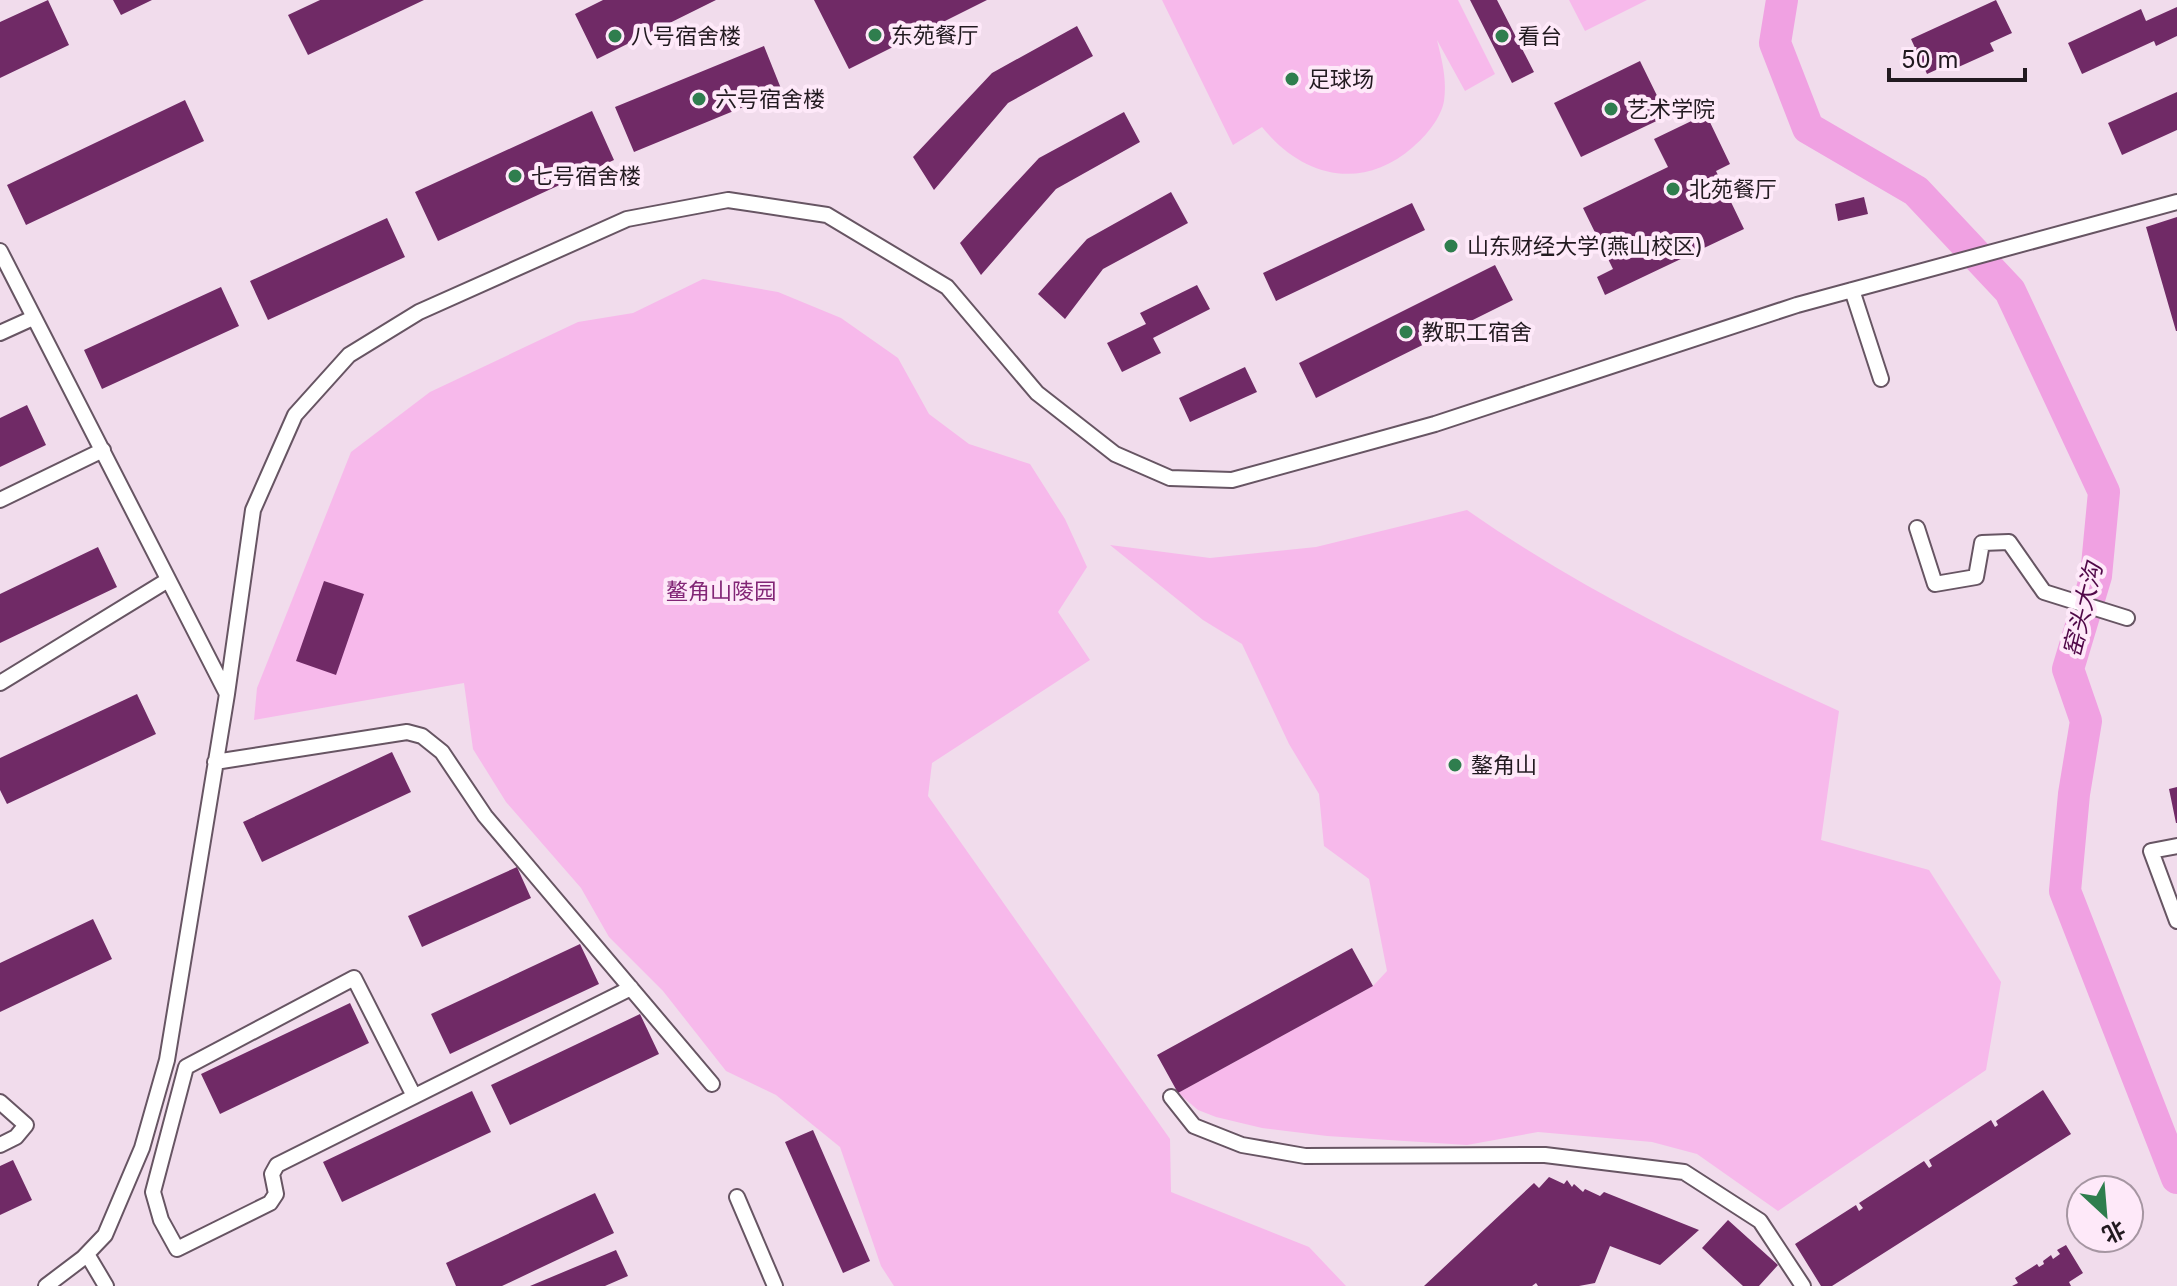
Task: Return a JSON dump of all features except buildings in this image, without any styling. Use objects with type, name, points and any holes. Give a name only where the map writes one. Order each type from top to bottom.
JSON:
[{"type":"street","points":[[46,1286],[87,1254],[105,1235],[142,1148],[167,1060],[227,694],[253,510],[295,415],[349,355],[419,312],[627,219],[728,200],[827,215],[947,287],[1037,393],[1115,454],[1170,478],[1232,480],[1391,436],[1852,290],[2177,202]]},
{"type":"street","points":[[0,251],[227,694]]},
{"type":"street","points":[[1852,290],[1881,379]]},
{"type":"street","points":[[0,333],[33,318]]},
{"type":"street","points":[[0,500],[103,450]]},
{"type":"street","points":[[1917,528],[1935,584],[1976,577],[1982,543],[2009,542],[2044,592],[2127,618]]},
{"type":"street","points":[[0,683],[168,580]]},
{"type":"street","points":[[215,762],[407,732],[422,736],[442,752],[485,816],[712,1084]]},
{"type":"street","points":[[2177,846],[2151,851],[2177,921]]},
{"type":"street","points":[[414,1096],[354,978],[186,1067],[153,1192],[161,1220],[177,1249],[270,1203],[276,1194],[272,1174],[277,1165],[631,988]]},
{"type":"street","points":[[1171,1097],[1194,1126],[1242,1145],[1305,1156],[1545,1155],[1684,1172],[1760,1221],[1803,1286]]},
{"type":"street","points":[[0,1102],[26,1125],[16,1137],[0,1145]]},
{"type":"street","points":[[737,1197],[775,1286]]},
{"type":"street","points":[[87,1254],[106,1286]]},
{"type":"green space","points":[[1162,0],[1458,0],[1495,74],[1465,91],[1437,40],[1445,93],[1440,114],[1428,132],[1394,161],[1374,170],[1353,174],[1333,173],[1295,158],[1262,127],[1233,145]]},
{"type":"green space","points":[[1569,0],[1647,0],[1585,31]]},
{"type":"green space","name":"鳌角山陵园","points":[[703,279],[778,292],[841,318],[898,358],[929,414],[969,444],[1030,464],[1065,519],[1087,567],[1058,612],[1090,660],[932,763],[928,796],[1170,1139],[1171,1192],[1309,1247],[1346,1286],[894,1286],[881,1266],[840,1147],[776,1095],[726,1071],[663,991],[609,937],[581,888],[506,802],[473,749],[464,683],[254,720],[257,688],[351,452],[430,392],[578,322],[633,313]]},
{"type":"green space","points":[[1467,510],[1556,567],[1648,619],[1839,711],[1821,840],[1929,870],[2001,982],[1986,1070],[1778,1211],[1697,1154],[1652,1142],[1538,1132],[1467,1145],[1327,1136],[1262,1128],[1216,1117],[1198,1110],[1178,1093],[1373,986],[1387,971],[1369,879],[1324,846],[1319,794],[1289,744],[1242,644],[1203,620],[1110,545],[1210,558],[1316,547]]},
{"type":"waterway","name":"窑头大沟","points":[[1782,0],[1775,43],[1808,128],[1916,191],[2010,291],[2104,492],[2096,576],[2068,669],[2086,721],[2074,794],[2065,891],[2177,1178]]},
{"type":"place","name":"东苑餐厅","points":[[875,35]]},
{"type":"place","name":"八号宿舍楼","points":[[615,36]]},
{"type":"place","name":"看台","points":[[1502,36]]},
{"type":"place","name":"足球场","points":[[1292,79]]},
{"type":"place","name":"六号宿舍楼","points":[[699,99]]},
{"type":"place","name":"艺术学院","points":[[1611,109]]},
{"type":"place","name":"七号宿舍楼","points":[[515,176]]},
{"type":"place","name":"北苑餐厅","points":[[1673,189]]},
{"type":"place","name":"山东财经大学(燕山校区)","points":[[1451,246]]},
{"type":"place","name":"教职工宿舍","points":[[1406,332]]},
{"type":"place","name":"鏊角山","points":[[1455,765]]}]
